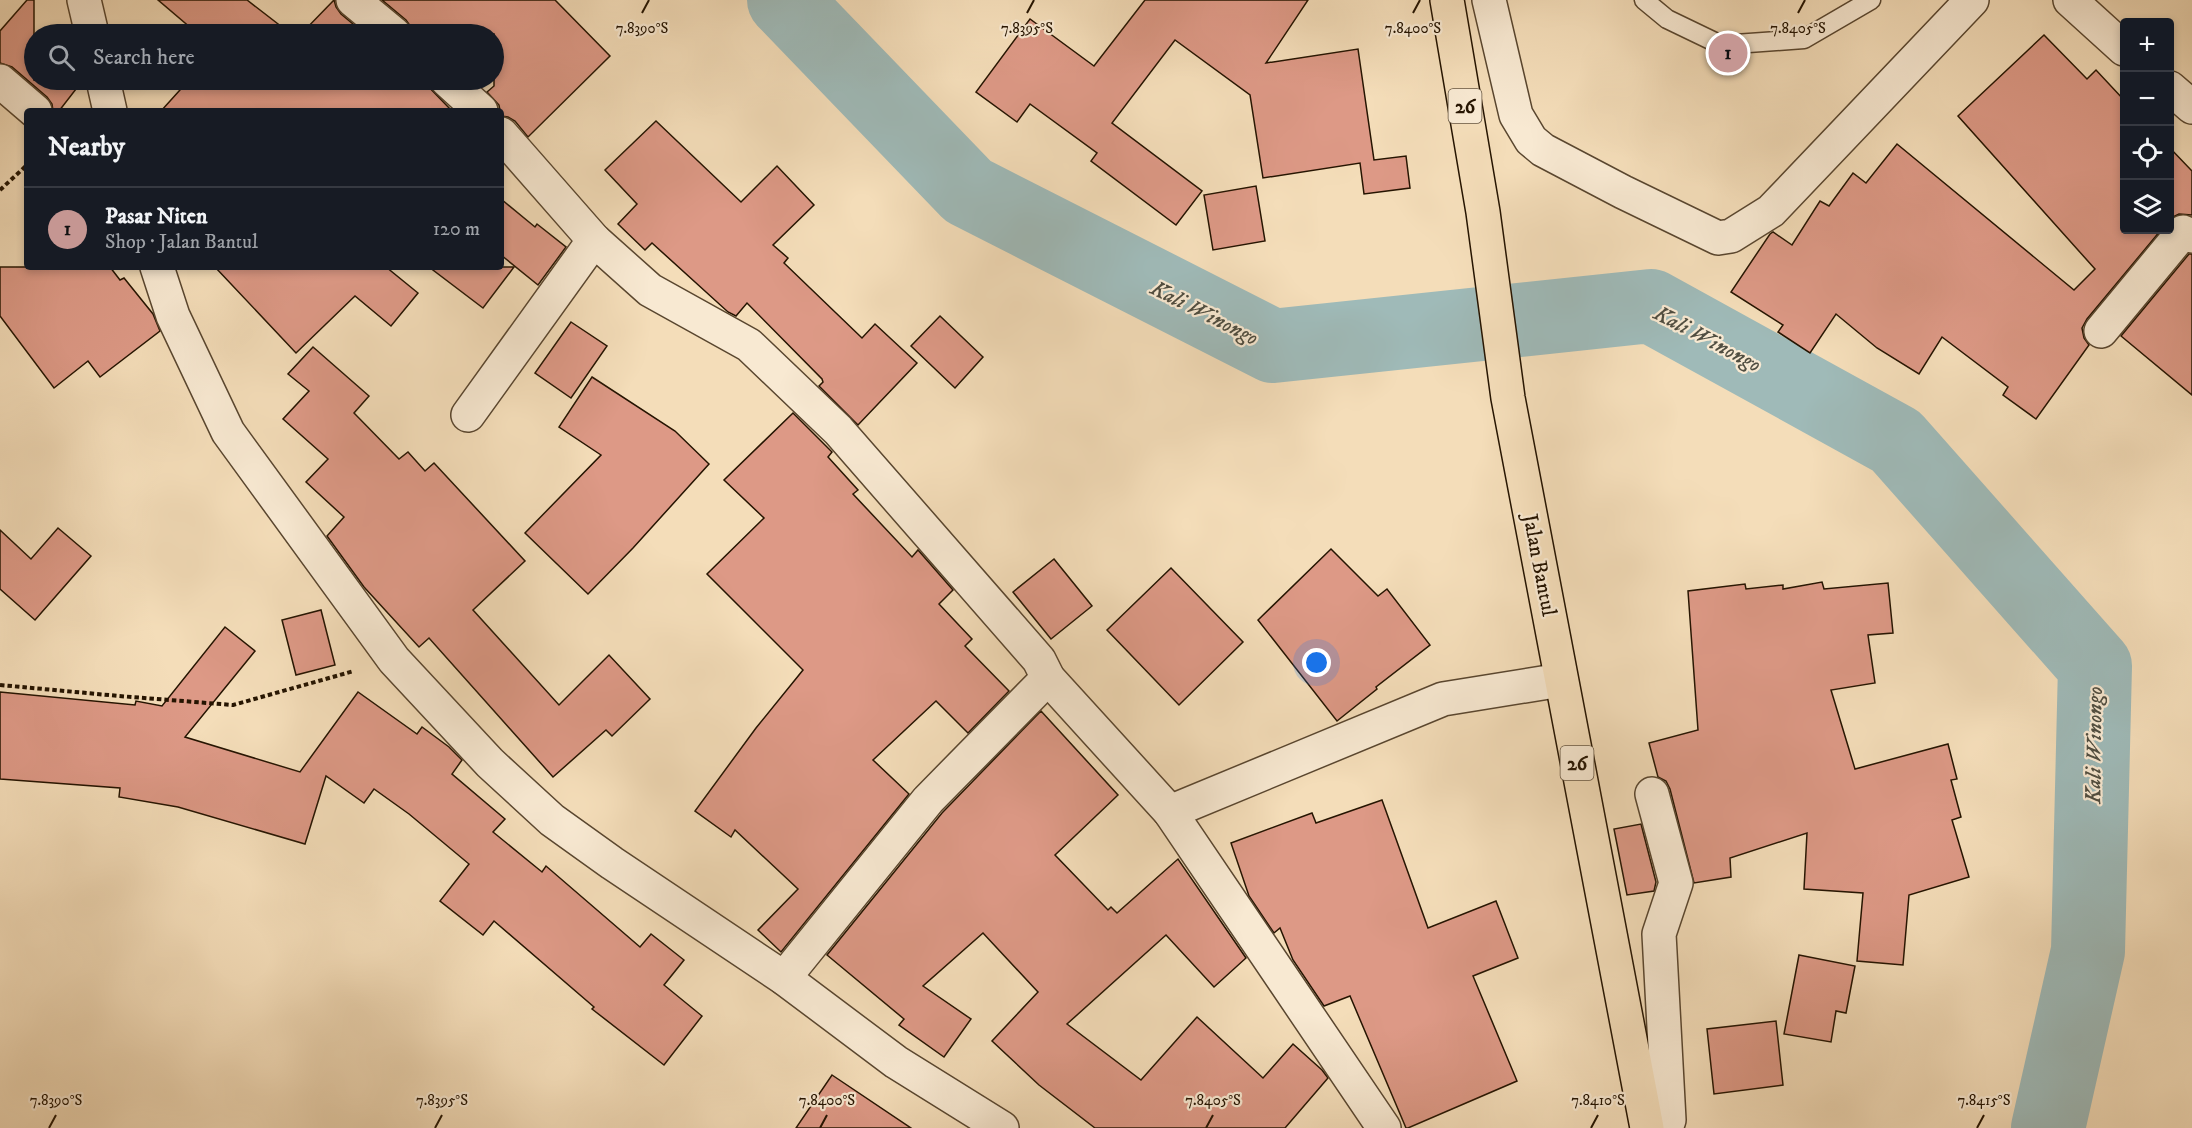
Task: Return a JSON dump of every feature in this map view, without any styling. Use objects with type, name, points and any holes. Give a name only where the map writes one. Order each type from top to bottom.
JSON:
[{"type":"main road","name":"Jalan Bantul","points":[[1447,0],[1483,212],[1508,398],[1647,1128]]},
{"type":"street","points":[[84,0],[90,24]]},
{"type":"street","points":[[353,0],[382,24]]},
{"type":"street","points":[[1489,0],[1516,115],[1531,140],[1543,150],[1623,192],[1718,238],[1731,236],[1770,211],[1972,0]]},
{"type":"street","points":[[2070,0],[2120,45]]},
{"type":"street","points":[[0,81],[32,108]]},
{"type":"street","points":[[105,90],[109,108]]},
{"type":"street","points":[[458,90],[478,108]]},
{"type":"street","points":[[2174,92],[2192,107]]},
{"type":"street","points":[[504,137],[594,240],[650,290],[749,345],[838,430],[1039,660],[1048,678],[1170,812],[1384,1128]]},
{"type":"street","points":[[2101,331],[2183,232],[2192,236]]},
{"type":"street","points":[[468,415],[594,240]]},
{"type":"street","points":[[158,270],[173,316],[228,432],[394,660],[490,763],[552,820],[612,863],[784,978],[896,1062],[1002,1128]]},
{"type":"street","points":[[784,978],[928,800],[1048,678]]},
{"type":"street","points":[[1170,812],[1443,699],[1561,680]]},
{"type":"street","points":[[1653,794],[1676,883],[1659,934],[1669,1120],[1666,1128]]},
{"type":"lane","points":[[1644,0],[1667,19],[1721,45],[1804,39],[1871,0]]},
{"type":"path","points":[[0,190],[24,168]]},
{"type":"path","points":[[0,685],[233,705],[394,660]]},
{"type":"building","points":[[27,0],[34,0],[34,24],[24,24],[24,77],[12,67],[0,63],[0,31]]},
{"type":"building","points":[[158,0],[247,0],[278,24],[186,24]]},
{"type":"building","points":[[334,0],[341,14],[353,24],[311,24]]},
{"type":"building","points":[[382,0],[555,0],[610,56],[528,137],[515,121],[504,116],[504,108],[500,108],[487,92],[504,90],[504,24],[409,24]]},
{"type":"building","points":[[1145,0],[1308,0],[1266,63],[1358,49],[1374,160],[1406,156],[1410,188],[1364,194],[1360,163],[1263,178],[1250,95],[1175,40],[1112,123],[1202,191],[1176,225],[1091,161],[1097,153],[1030,104],[1017,122],[976,92],[1030,19],[1094,66]]},
{"type":"building","points":[[2044,35],[2087,79],[2096,70],[2120,96],[2120,234],[2158,234],[2087,319],[2082,328],[2084,338],[2089,345],[2036,419],[2003,395],[2008,387],[1942,337],[1919,374],[1877,348],[1836,314],[1810,353],[1778,332],[1783,325],[1731,292],[1770,234],[1773,232],[1792,245],[1820,201],[1829,206],[1853,173],[1866,183],[1897,144],[2074,290],[2095,269],[1958,116]]},
{"type":"building","points":[[39,90],[75,90],[61,108],[53,108],[47,97]]},
{"type":"building","points":[[180,90],[432,90],[449,108],[164,108]]},
{"type":"building","points":[[656,121],[741,202],[777,166],[814,205],[773,245],[788,258],[784,263],[862,338],[875,324],[917,363],[858,425],[819,386],[823,382],[822,379],[747,303],[736,316],[728,312],[652,243],[645,250],[618,224],[637,204],[605,170]]},
{"type":"building","points":[[2174,152],[2192,171],[2192,215],[2179,214],[2174,216]]},
{"type":"building","points":[[1256,186],[1265,241],[1213,250],[1204,195]]},
{"type":"building","points":[[504,201],[535,227],[537,224],[566,247],[538,285],[504,257]]},
{"type":"building","points":[[2189,254],[2192,254],[2192,395],[2121,336]]},
{"type":"building","points":[[0,267],[24,267],[24,270],[112,270],[120,280],[124,278],[153,314],[160,331],[100,377],[88,361],[54,388],[0,316]]},
{"type":"building","points":[[504,267],[514,267],[483,308],[433,270],[504,270]]},
{"type":"building","points":[[218,270],[390,270],[418,293],[391,326],[355,296],[296,353]]},
{"type":"building","points":[[940,316],[983,357],[955,388],[911,346]]},
{"type":"building","points":[[571,322],[607,346],[571,398],[535,373]]},
{"type":"building","points":[[313,347],[369,396],[354,413],[399,459],[408,452],[425,471],[434,463],[525,561],[473,610],[559,705],[609,655],[650,699],[612,736],[606,730],[553,777],[429,638],[419,647],[364,587],[327,536],[344,517],[306,482],[328,459],[283,419],[309,391],[288,374]]},
{"type":"building","points":[[592,377],[675,431],[709,464],[588,594],[525,533],[601,455],[559,427]]},
{"type":"building","points":[[793,413],[832,452],[828,457],[858,490],[853,494],[912,557],[918,550],[953,590],[939,604],[972,639],[965,646],[1009,691],[968,733],[936,701],[873,760],[909,794],[781,952],[758,930],[798,889],[735,830],[731,837],[695,811],[756,728],[803,670],[707,574],[764,518],[724,480]]},
{"type":"building","points":[[58,528],[91,556],[35,620],[0,589],[0,530],[31,559]]},
{"type":"building","points":[[1331,549],[1378,596],[1387,589],[1430,645],[1337,721],[1258,620]]},
{"type":"building","points":[[1054,559],[1092,606],[1051,639],[1013,592]]},
{"type":"building","points":[[1171,568],[1243,642],[1179,705],[1107,630]]},
{"type":"building","points":[[1822,582],[1824,589],[1888,583],[1893,633],[1868,635],[1875,683],[1831,690],[1855,769],[1948,744],[1957,779],[1951,780],[1961,817],[1952,820],[1969,877],[1909,895],[1903,965],[1857,961],[1863,893],[1804,889],[1807,833],[1730,858],[1731,877],[1694,883],[1670,789],[1666,781],[1658,777],[1649,743],[1698,730],[1688,591],[1745,584],[1746,589],[1783,585],[1783,589]]},
{"type":"building","points":[[321,610],[335,665],[296,675],[282,620]]},
{"type":"building","points":[[225,627],[255,651],[185,737],[300,772],[358,692],[417,734],[422,727],[462,760],[452,774],[505,819],[493,832],[542,872],[546,866],[640,947],[651,934],[684,960],[664,985],[702,1016],[664,1065],[592,1009],[594,1007],[494,921],[483,935],[440,901],[469,864],[409,814],[374,789],[364,803],[326,776],[305,844],[178,807],[119,797],[120,788],[0,779],[0,692],[135,705],[136,701],[162,706]]},
{"type":"building","points":[[1041,711],[1118,795],[1055,855],[1108,910],[1111,907],[1117,913],[1178,859],[1246,958],[1214,987],[1166,935],[1067,1024],[1141,1080],[1197,1017],[1263,1078],[1293,1044],[1328,1078],[1285,1128],[1095,1128],[1039,1085],[992,1041],[1038,992],[983,933],[923,986],[971,1019],[944,1057],[899,1025],[904,1019],[827,955],[942,813]]},
{"type":"building","points":[[1382,800],[1428,928],[1496,901],[1518,958],[1473,976],[1517,1081],[1408,1128],[1406,1128],[1350,996],[1324,1006],[1293,960],[1280,928],[1274,933],[1249,896],[1231,843],[1312,813],[1316,823]]},
{"type":"building","points":[[1641,824],[1656,882],[1654,891],[1627,895],[1614,829]]},
{"type":"building","points":[[1799,955],[1855,966],[1846,1013],[1836,1011],[1831,1042],[1784,1034]]},
{"type":"building","points":[[1776,1021],[1783,1085],[1714,1094],[1707,1029]]},
{"type":"building","points":[[832,1075],[911,1128],[796,1128]]},
{"type":"waterway","name":"Kali Winongo","points":[[784,0],[968,191],[1273,346],[1651,306],[1896,441],[2095,666],[2088,951],[2048,1128]]},
{"type":"place","name":"Pasar Niten","points":[[1728,53]]}]
